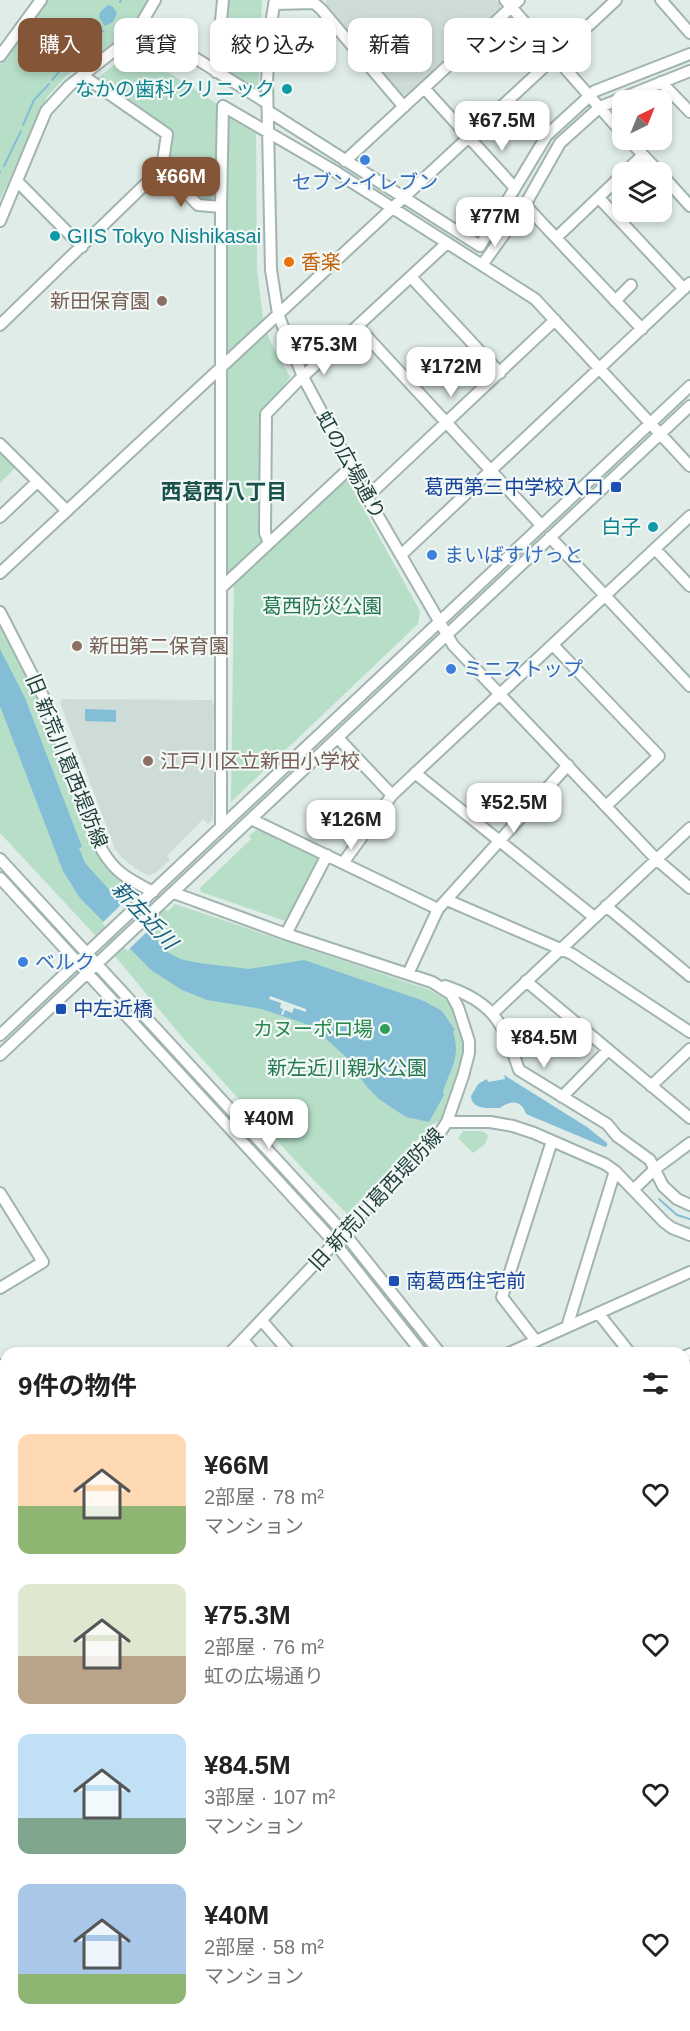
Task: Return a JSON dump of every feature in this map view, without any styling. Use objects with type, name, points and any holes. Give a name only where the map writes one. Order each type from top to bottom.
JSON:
[{"type":"street","points":[[0,56],[41,0]]},
{"type":"street","points":[[144,18],[154,0]]},
{"type":"street","points":[[221,18],[223,0]]},
{"type":"street","points":[[591,23],[616,0]]},
{"type":"street","points":[[661,0],[690,33]]},
{"type":"street","points":[[274,2],[316,2],[404,106]]},
{"type":"street","name":"虹の広場通り","points":[[274,2],[268,55],[271,270],[278,314],[303,377],[367,497],[453,645],[656,859],[690,888]]},
{"type":"street","points":[[345,161],[512,2],[525,18]]},
{"type":"street","points":[[0,220],[46,111],[82,75],[114,52]]},
{"type":"street","points":[[216,72],[345,161],[480,246],[547,135],[595,91],[690,54]]},
{"type":"street","points":[[482,265],[525,205],[560,143],[600,107],[690,71]]},
{"type":"street","points":[[0,573],[538,72]]},
{"type":"street","points":[[570,72],[612,121]]},
{"type":"street","points":[[0,325],[162,168],[167,134],[82,75]]},
{"type":"street","points":[[661,82],[690,112]]},
{"type":"street","points":[[424,88],[515,188]]},
{"type":"street","points":[[222,827],[221,207],[224,106],[392,207],[535,299],[690,466]]},
{"type":"street","points":[[638,150],[649,162]]},
{"type":"street","points":[[636,162],[643,155]]},
{"type":"street","points":[[162,168],[198,205],[221,207]]},
{"type":"street","points":[[17,181],[82,247]]},
{"type":"street","points":[[556,238],[612,185]]},
{"type":"street","points":[[672,187],[690,206]]},
{"type":"street","points":[[401,555],[687,286],[598,198]]},
{"type":"street","points":[[525,205],[642,329]]},
{"type":"street","points":[[269,543],[265,533],[266,414],[447,243]]},
{"type":"street","points":[[411,277],[500,373]]},
{"type":"street","points":[[615,301],[631,285]]},
{"type":"street","points":[[367,497],[555,320]]},
{"type":"street","points":[[358,327],[541,525]]},
{"type":"street","points":[[0,1035],[690,386]]},
{"type":"street","points":[[0,1055],[690,406]]},
{"type":"street","points":[[0,444],[66,511]]},
{"type":"street","points":[[222,587],[351,466]]},
{"type":"street","points":[[0,517],[37,482]]},
{"type":"street","points":[[343,863],[392,795],[690,516]]},
{"type":"street","points":[[550,537],[690,687]]},
{"type":"street","points":[[655,549],[690,586]]},
{"type":"street","name":"旧 新荒川葛西堤防線","points":[[0,612],[43,696],[102,850],[111,864],[124,877],[153,892]]},
{"type":"street","points":[[553,645],[659,756],[606,806]]},
{"type":"street","points":[[338,738],[392,795]]},
{"type":"street","points":[[408,974],[438,909],[568,765]]},
{"type":"street","points":[[415,773],[594,917]]},
{"type":"street","points":[[251,819],[438,909]]},
{"type":"street","points":[[493,1013],[690,828]]},
{"type":"street","points":[[286,934],[327,855]]},
{"type":"street","points":[[0,858],[344,1233],[435,1347]]},
{"type":"street","points":[[0,878],[335,1244],[417,1347]]},
{"type":"street","name":"旧 新荒川葛西堤防線","points":[[174,892],[286,934],[432,982],[451,994],[458,1007],[469,1041],[467,1065],[447,1122],[237,1347]]},
{"type":"street","points":[[447,900],[573,954],[690,1032]]},
{"type":"street","points":[[606,906],[690,976]]},
{"type":"street","points":[[526,981],[690,1118]]},
{"type":"street","points":[[432,982],[478,1000],[493,1013],[510,1042],[519,1070],[608,1124],[617,1136],[650,1160],[663,1186],[676,1200],[690,1205]]},
{"type":"street","points":[[651,1086],[690,1049]]},
{"type":"street","points":[[562,1097],[608,1050]]},
{"type":"street","points":[[447,1122],[490,1122],[513,1126],[605,1164],[615,1171],[664,1222],[690,1235]]},
{"type":"street","points":[[537,1341],[502,1297],[552,1141]]},
{"type":"street","points":[[633,1190],[655,1169],[690,1143]]},
{"type":"street","points":[[567,1327],[615,1171]]},
{"type":"street","points":[[0,1192],[43,1262],[0,1288]]},
{"type":"street","points":[[523,1347],[690,1272]]},
{"type":"street","points":[[599,1314],[625,1347]]},
{"type":"street","points":[[262,1321],[285,1347]]},
{"type":"street","points":[[244,1341],[249,1347]]},
{"type":"shaded area","points":[[326,0],[496,0],[500,4],[500,9],[490,18],[444,18],[444,61],[432,72],[432,18],[348,18],[348,31],[326,4]]},
{"type":"shaded area","points":[[381,72],[432,72],[407,95],[400,95]]},
{"type":"shaded area","name":"江戸川区立新田小学校","points":[[62,699],[212,700],[214,704],[213,819],[208,824],[203,819],[167,856],[170,860],[154,874],[148,875],[139,871],[122,858],[115,849],[60,702]]},
{"type":"green space","points":[[47,0],[148,0],[137,18],[114,18],[114,43],[102,51],[102,18],[33,18]]},
{"type":"green space","points":[[224,0],[262,0],[261,18],[222,18]]},
{"type":"green space","points":[[18,37],[18,72],[71,72],[47,97],[0,200],[0,65]]},
{"type":"green space","points":[[114,65],[114,72],[168,72],[253,127],[256,133],[257,270],[263,317],[270,341],[290,377],[263,413],[261,546],[229,576],[227,574],[222,203],[201,201],[165,163],[170,131],[96,79]]},
{"type":"green space","points":[[216,72],[259,72],[258,92]]},
{"type":"green space","points":[[0,448],[17,466],[0,483]]},
{"type":"green space","name":"葛西防災公園","points":[[343,478],[347,479],[420,611],[418,624],[231,802],[234,580]]},
{"type":"green space","name":"新左近川親水公園","points":[[0,626],[38,698],[96,852],[119,879],[168,911],[175,904],[430,990],[448,1000],[455,1009],[465,1042],[466,1054],[454,1093],[440,1121],[431,1125],[347,1214],[182,1037],[120,962],[0,833]]},
{"type":"green space","points":[[262,828],[320,857],[289,920],[285,921],[201,892],[200,888],[251,839],[249,836]]},
{"type":"green space","points":[[463,1131],[486,1133],[488,1136],[485,1144],[473,1153],[458,1138]]},
{"type":"water","points":[[108,5],[112,6],[117,13],[113,22],[105,26],[102,18],[99,17],[100,12]]},
{"type":"water","name":"新左近川","points":[[0,649],[25,698],[82,847],[79,848],[85,863],[114,895],[116,893],[160,938],[158,941],[169,953],[180,959],[199,963],[249,969],[304,960],[424,1001],[442,1011],[455,1030],[453,1031],[456,1048],[452,1069],[443,1091],[444,1095],[429,1122],[406,1117],[379,1099],[367,1087],[345,1056],[312,1026],[262,1009],[207,1000],[182,990],[151,970],[80,898],[63,871],[0,706]]},
{"type":"water","points":[[85,709],[116,710],[116,722],[85,721]]},
{"type":"water","points":[[504,1075],[587,1127],[607,1143],[607,1146],[526,1114],[519,1104],[512,1103],[500,1108],[491,1108],[474,1104],[471,1096],[478,1084],[487,1079],[488,1082],[505,1079]]},
{"type":"pier","name":"中左近橋","points":[[127,899],[153,926],[127,951],[102,923]]},
{"type":"pier","points":[[270,996],[306,1009],[306,1012],[294,1008],[292,1013],[285,1010],[281,1015],[283,1009],[280,1008],[281,1003],[269,999]]},
{"type":"waterway","points":[[52,80],[81,44],[103,31]]},
{"type":"waterway","points":[[23,125],[34,100],[49,84]]},
{"type":"waterway","points":[[4,166],[21,131]]},
{"type":"waterway","points":[[659,1199],[677,1215],[690,1219]]},
{"type":"place","name":"なかの歯科クリニック","points":[[287,89]]},
{"type":"place","name":"セブン-イレブン","points":[[365,160]]},
{"type":"place","name":"GIIS Tokyo Nishikasai","points":[[55,236]]},
{"type":"place","name":"香楽","points":[[289,262]]},
{"type":"place","name":"新田保育園","points":[[162,301]]},
{"type":"place","name":"葛西第三中学校入口","points":[[616,487]]},
{"type":"place","name":"白子","points":[[653,527]]},
{"type":"place","name":"まいばすけっと","points":[[432,555]]},
{"type":"place","name":"新田第二保育園","points":[[77,646]]},
{"type":"place","name":"ミニストップ","points":[[451,669]]},
{"type":"place","name":"江戸川区立新田小学校","points":[[148,761]]},
{"type":"place","name":"ベルク","points":[[23,962]]},
{"type":"place","name":"中左近橋","points":[[61,1009]]},
{"type":"place","name":"カヌーポロ場","points":[[385,1029]]},
{"type":"place","name":"南葛西住宅前","points":[[394,1281]]},
{"type":"district","name":"西葛西八丁目","points":[[224,491]]}]
